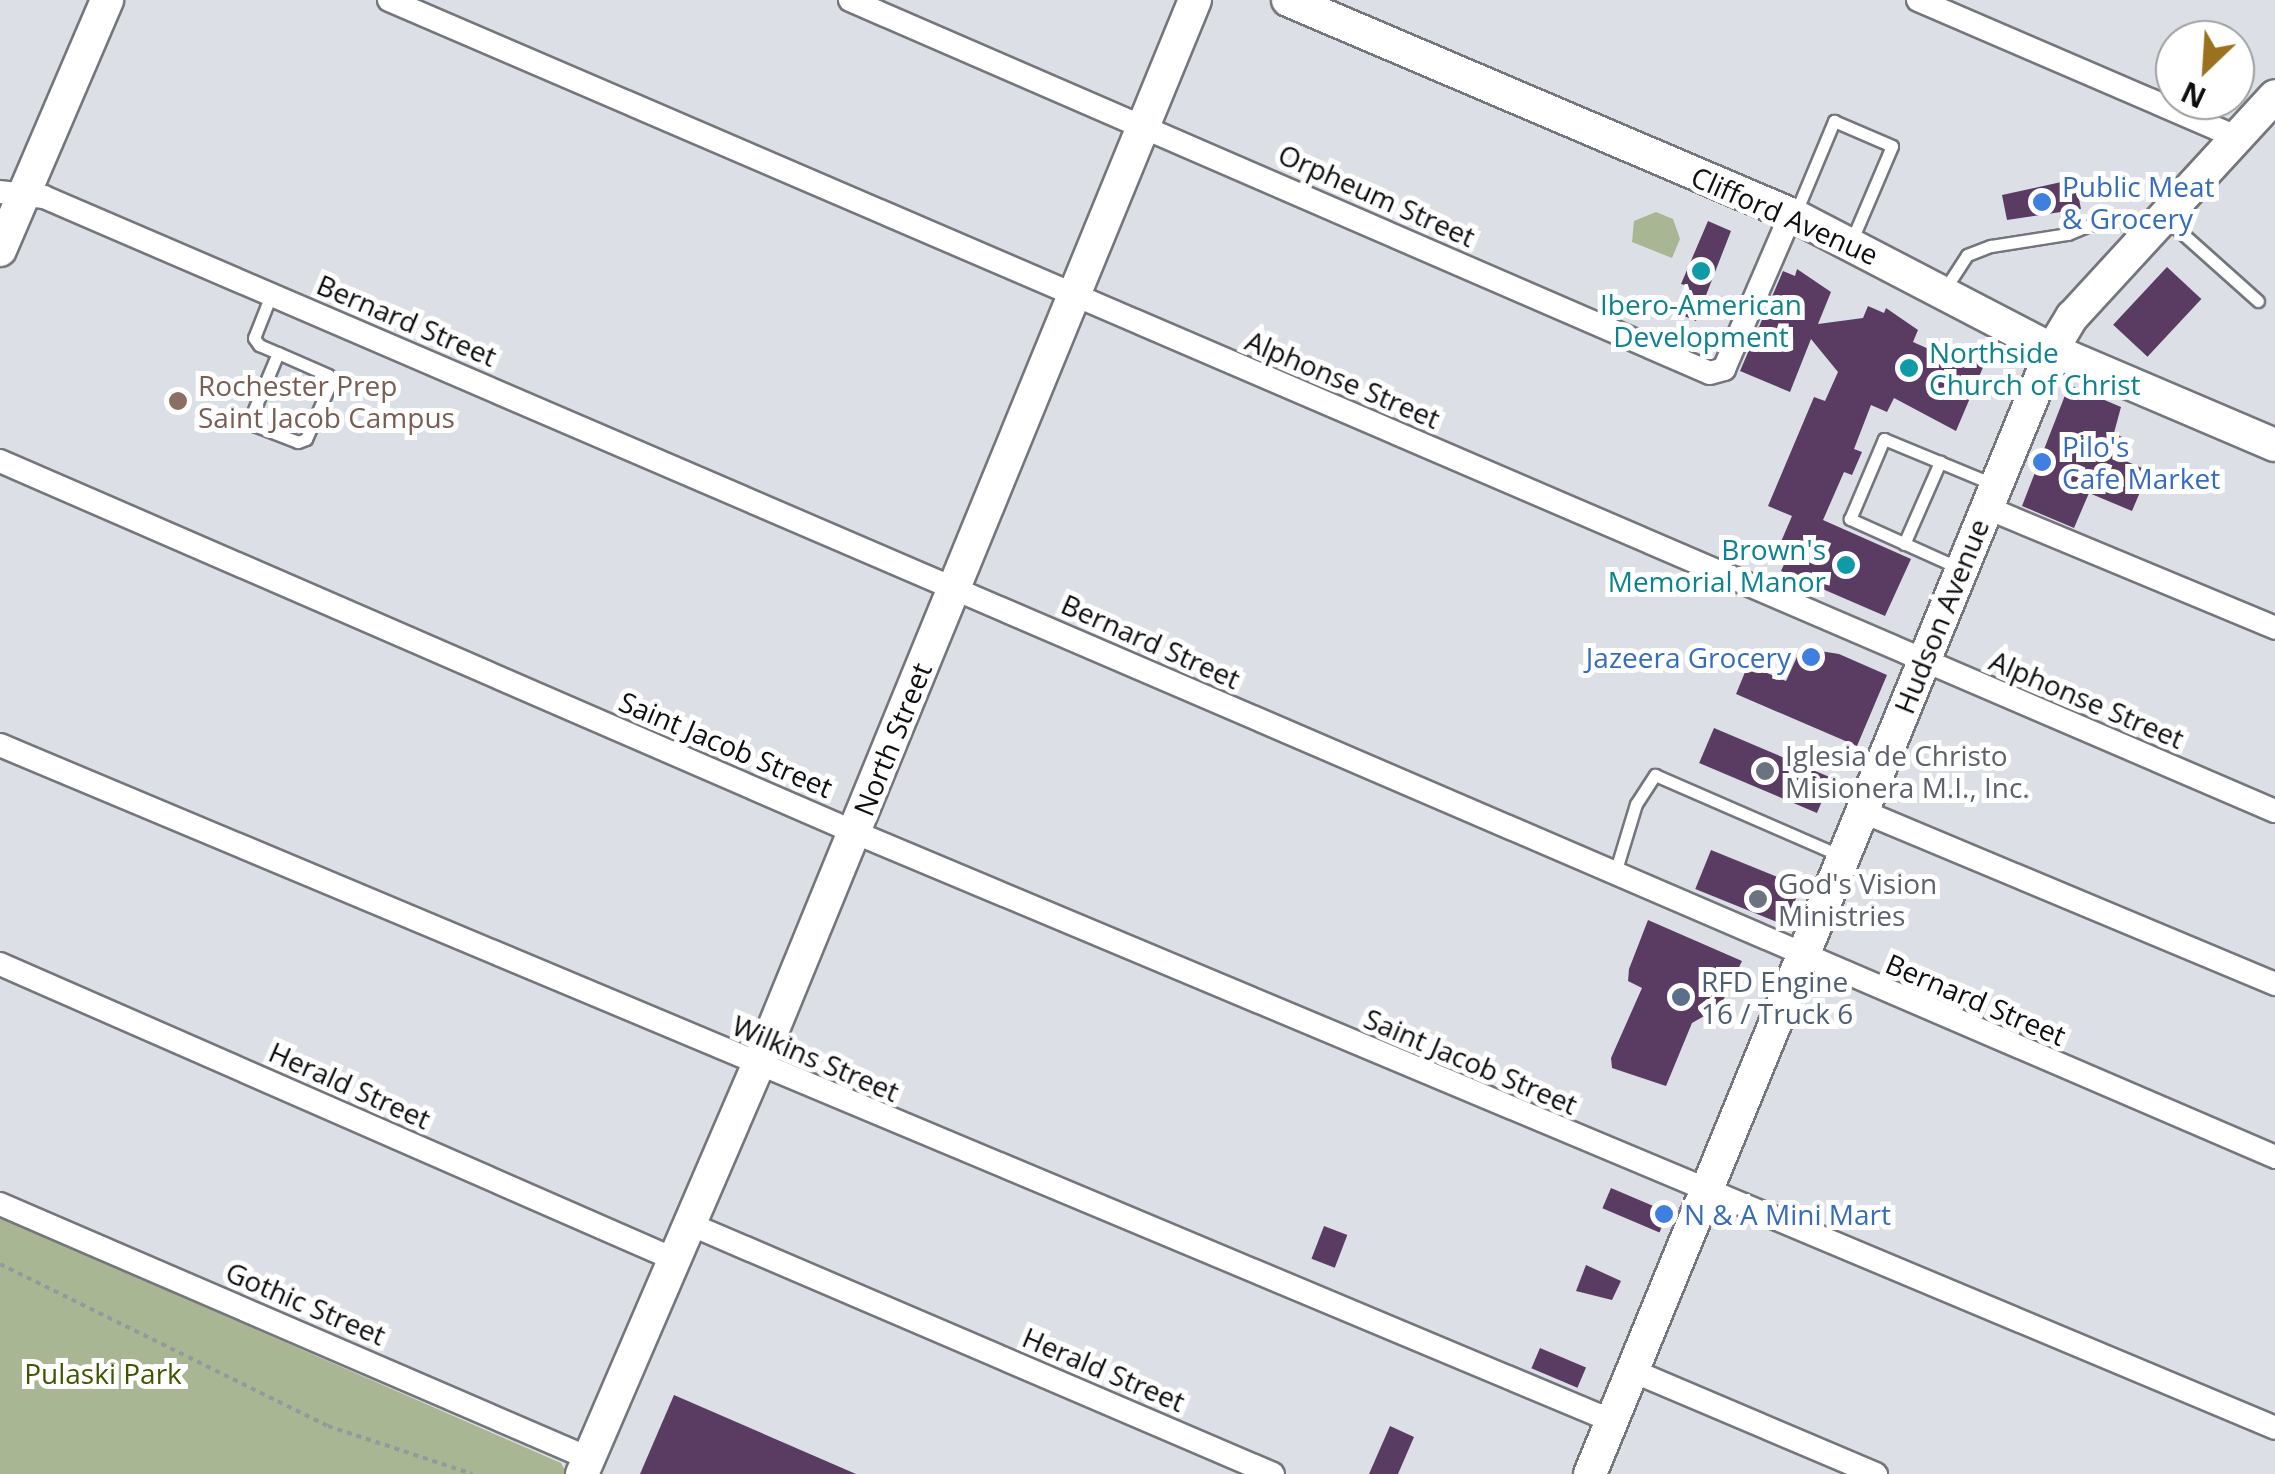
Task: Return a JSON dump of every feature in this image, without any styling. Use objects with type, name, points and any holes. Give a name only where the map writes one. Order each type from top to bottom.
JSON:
[{"type":"main road","points":[[0,250],[12,193],[106,0]]},
{"type":"main road","name":"North Street","points":[[585,1466],[758,1066],[1195,0]]},
{"type":"main road","name":"Clifford Avenue","points":[[1288,0],[1333,9],[1792,215],[1851,242],[2052,350],[2275,445]]},
{"type":"main road","name":"Hudson Avenue","points":[[1590,1474],[2052,350],[2072,317],[2236,137],[2272,103]]},
{"type":"street","name":"Alphonse Street","points":[[389,0],[2275,811]]},
{"type":"street","name":"Orpheum Street","points":[[850,0],[1710,373],[1724,368],[1792,215]]},
{"type":"street","points":[[1918,0],[2236,137]]},
{"type":"street","name":"Bernard Street","points":[[12,193],[44,197],[1802,958],[2275,1156]]},
{"type":"street","name":"Saint Jacob Street","points":[[0,461],[854,832],[2275,1428]]},
{"type":"street","points":[[1990,496],[2275,628]]},
{"type":"street","name":"Wilkins Street","points":[[0,745],[758,1066],[1612,1420]]},
{"type":"street","points":[[1864,812],[2275,984]]},
{"type":"street","name":"Herald Street","points":[[0,964],[676,1260]]},
{"type":"street","name":"Gothic Street","points":[[0,1204],[585,1466]]},
{"type":"street","name":"Herald Street","points":[[692,1224],[1272,1474]]},
{"type":"street","points":[[1633,1371],[1876,1474]]},
{"type":"lane","points":[[1792,215],[1834,121],[1892,146],[1851,242]]},
{"type":"lane","points":[[1944,292],[1967,256],[1992,246],[2068,234],[2111,216],[2157,226],[2258,301]]},
{"type":"lane","points":[[271,295],[254,338],[328,374],[331,382],[306,439],[298,442],[256,426],[251,418],[278,353]]},
{"type":"lane","points":[[1960,569],[1850,520],[1884,439],[1940,462],[1990,496]]},
{"type":"lane","points":[[1904,544],[1940,462]]},
{"type":"lane","points":[[1614,876],[1636,804],[1655,775],[1845,857]]},
{"type":"path","points":[[0,1264],[289,1408],[386,1449],[472,1474]]},
{"type":"green space","points":[[1656,212],[1673,219],[1680,239],[1672,258],[1632,242],[1634,221]]},
{"type":"green space","name":"Pulaski Park","points":[[0,1217],[561,1463],[567,1474],[0,1474]]},
{"type":"building","name":"Public Meat & Grocery","points":[[2075,179],[2081,209],[2007,220],[2002,195]]},
{"type":"building","name":"Ibero-American Development","points":[[1708,221],[1731,231],[1696,321],[1677,313],[1688,286],[1681,284]]},
{"type":"building","points":[[2167,267],[2201,299],[2147,357],[2113,325]]},
{"type":"building","points":[[1797,269],[1831,292],[1818,324],[1863,318],[1868,306],[1884,313],[1886,308],[1918,330],[1913,342],[1965,365],[1968,358],[1984,365],[1956,431],[1894,398],[1887,412],[1871,405],[1854,449],[1862,452],[1852,475],[1844,472],[1823,520],[1911,559],[1885,616],[1781,571],[1791,549],[1780,544],[1792,516],[1768,506],[1814,397],[1825,401],[1838,372],[1811,339],[1790,392],[1740,371],[1783,271],[1795,276]]},
{"type":"building","points":[[2069,385],[2121,407],[2114,433],[2122,437],[2114,456],[2149,471],[2132,511],[2089,493],[2074,528],[2022,506]]},
{"type":"building","points":[[1801,648],[1839,654],[1887,675],[1857,746],[1736,694],[1748,665],[1786,681]]},
{"type":"building","name":"Iglesia de Christo Misionera M.I., Inc.","points":[[1714,728],[1832,778],[1817,813],[1699,763]]},
{"type":"building","name":"God's Vision Ministries","points":[[1711,850],[1801,886],[1785,925],[1695,889]]},
{"type":"building","name":"RFD Engine 16 / Truck 6","points":[[1648,920],[1742,961],[1720,1007],[1692,1023],[1666,1086],[1612,1068],[1611,1058],[1642,988],[1628,981],[1629,969]]},
{"type":"building","points":[[1611,1188],[1668,1212],[1659,1232],[1602,1208]]},
{"type":"building","points":[[1324,1226],[1347,1235],[1335,1268],[1311,1259]]},
{"type":"building","points":[[1586,1265],[1621,1281],[1612,1300],[1576,1291]]},
{"type":"building","points":[[1540,1348],[1586,1368],[1577,1388],[1531,1368]]},
{"type":"building","points":[[674,1395],[856,1474],[640,1474]]},
{"type":"building","points":[[1390,1426],[1414,1437],[1398,1474],[1369,1474]]},
{"type":"place","name":"Public Meat & Grocery","points":[[2042,202]]},
{"type":"place","name":"Ibero-American Development","points":[[1701,271]]},
{"type":"place","name":"Northside Church of Christ","points":[[1909,368]]},
{"type":"place","name":"Rochester Prep Saint Jacob Campus","points":[[178,401]]},
{"type":"place","name":"Pilo's Cafe Market","points":[[2042,462]]},
{"type":"place","name":"Brown's Memorial Manor","points":[[1846,565]]},
{"type":"place","name":"Jazeera Grocery","points":[[1811,657]]},
{"type":"place","name":"Iglesia de Christo Misionera M.I., Inc.","points":[[1765,771]]},
{"type":"place","name":"God's Vision Ministries","points":[[1758,899]]},
{"type":"place","name":"RFD Engine 16 / Truck 6","points":[[1681,997]]},
{"type":"place","name":"N & A Mini Mart","points":[[1664,1214]]}]
